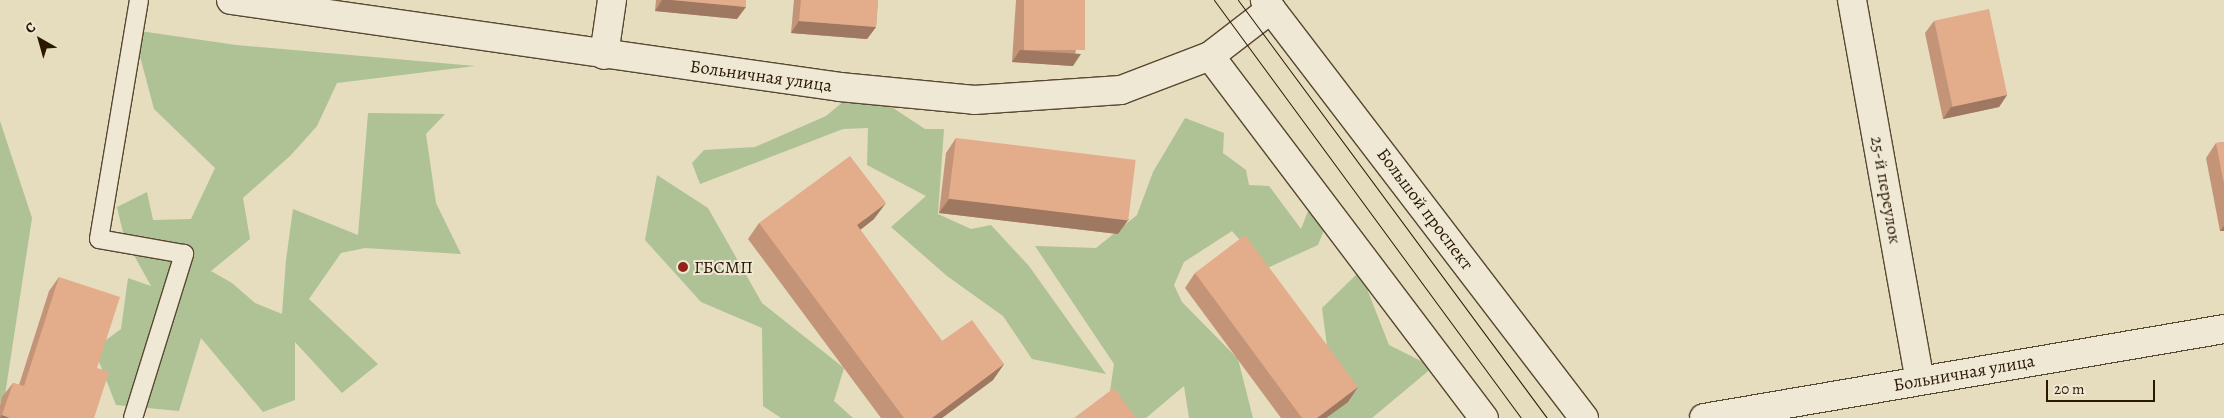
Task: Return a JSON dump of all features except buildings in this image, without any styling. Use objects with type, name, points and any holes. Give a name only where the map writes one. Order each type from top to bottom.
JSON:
[{"type":"street","name":"Больничная улица","points":[[231,0],[604,55],[840,87],[974,100],[1121,90],[1210,56],[1268,4]]},
{"type":"street","points":[[604,55],[612,0]]},
{"type":"street","name":"25-й переулок","points":[[1852,0],[1920,380]]},
{"type":"street","name":"Большой проспект","points":[[1268,4],[1584,418]]},
{"type":"street","points":[[1210,56],[1484,418]]},
{"type":"street","name":"Больничная улица","points":[[1704,418],[2224,329]]},
{"type":"lane","points":[[133,418],[184,254],[99,239],[139,0]]},
{"type":"green space","points":[[133,30],[236,45],[475,66],[337,83],[317,126],[291,155],[243,198],[250,239],[211,271],[232,283],[255,303],[282,314],[286,260],[293,209],[358,235],[368,113],[445,114],[426,134],[436,203],[461,254],[365,248],[341,253],[309,299],[378,364],[342,393],[295,342],[295,400],[263,412],[201,338],[179,411],[116,405],[94,349],[121,329],[128,278],[151,286],[124,237],[117,207],[147,192],[153,220],[191,219],[215,168],[154,109]]},
{"type":"green space","points":[[861,87],[925,129],[944,129],[938,214],[971,229],[991,225],[1029,266],[1106,374],[1032,359],[1003,316],[947,276],[891,227],[926,196],[867,165],[868,128],[843,129],[700,184],[692,163],[704,150],[755,147],[826,116]]},
{"type":"green space","points":[[1185,118],[1224,133],[1223,153],[1246,170],[1249,185],[1269,186],[1301,229],[1310,206],[1324,230],[1318,245],[1265,269],[1232,231],[1184,262],[1174,285],[1182,302],[1238,359],[1253,418],[1189,418],[1184,386],[1146,418],[1106,418],[1114,364],[1035,246],[1096,248],[1137,215],[1153,172]]},
{"type":"green space","points":[[0,121],[32,218],[5,395],[0,403]]},
{"type":"green space","points":[[657,175],[708,208],[762,303],[844,368],[834,401],[853,418],[781,418],[763,406],[762,328],[701,302],[645,240]]},
{"type":"green space","points":[[1360,271],[1389,345],[1433,367],[1372,418],[1322,418],[1356,391],[1327,346],[1322,308]]},
{"type":"tram line","points":[[1214,0],[1521,418]]},
{"type":"tram line","points":[[1238,0],[1547,418]]},
{"type":"place","name":"ГБСМП","points":[[683,267]]}]
